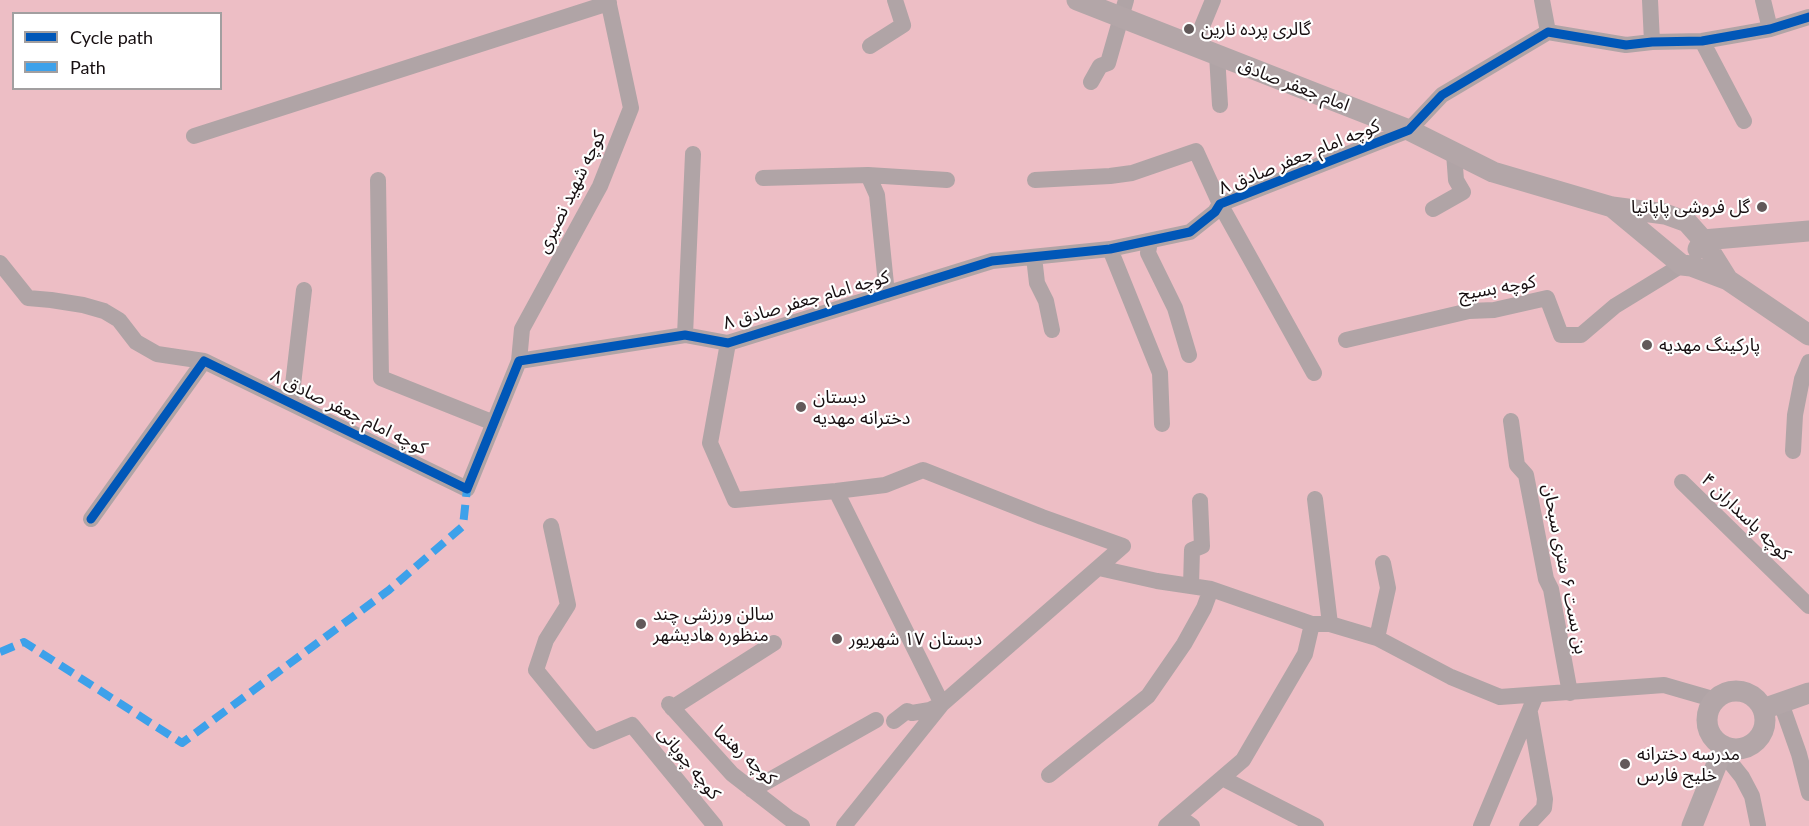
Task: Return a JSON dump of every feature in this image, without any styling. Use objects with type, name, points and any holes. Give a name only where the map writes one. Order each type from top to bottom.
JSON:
[{"type":"main road","name":"امام جعفر صادق","points":[[1077,0],[1124,9],[1194,46],[1409,130],[1493,172],[1611,207]]},
{"type":"main road","points":[[1611,207],[1665,214],[1687,222],[1703,240],[1728,280]]},
{"type":"main road","points":[[1611,207],[1682,265],[1691,266],[1728,280],[1809,335]]},
{"type":"main road","points":[[1650,238],[1646,234],[1646,221],[1665,214]]},
{"type":"main road","points":[[1703,240],[1809,231]]},
{"type":"main road","points":[[1682,265],[1690,262],[1703,240]]},
{"type":"main road","points":[[1772,706],[1765,719],[1764,729],[1752,745],[1723,749],[1711,734],[1707,716],[1710,707],[1723,694],[1741,692],[1772,706],[1809,693]]},
{"type":"main road","points":[[1692,826],[1723,749]]},
{"type":"street","points":[[870,46],[903,25],[895,0]]},
{"type":"street","points":[[1194,46],[1213,0]]},
{"type":"street","points":[[1542,0],[1548,32]]},
{"type":"street","points":[[1650,0],[1652,42]]},
{"type":"street","points":[[1763,0],[1770,29]]},
{"type":"street","points":[[194,136],[608,1]]},
{"type":"street","name":"کوچه شهید نصیری","points":[[519,360],[522,329],[600,186],[631,108],[608,1]]},
{"type":"street","points":[[1090,82],[1100,66],[1108,63],[1124,9]]},
{"type":"street","points":[[1409,130],[1442,95],[1548,32],[1626,45],[1702,41],[1770,29],[1809,17]]},
{"type":"street","points":[[1702,41],[1744,122]]},
{"type":"street","points":[[1217,55],[1220,105]]},
{"type":"street","name":"کوچه امام جعفر صادق ۸","points":[[0,263],[28,298],[104,311],[119,320],[136,342],[157,354],[204,361],[467,489],[519,360],[684,335],[728,343],[992,261],[1110,249],[1190,232],[1215,212],[1220,204],[1409,130]]},
{"type":"street","points":[[1035,180],[1132,173],[1196,151],[1220,204],[1314,373]]},
{"type":"street","points":[[1433,209],[1463,192],[1456,180],[1454,153]]},
{"type":"street","points":[[684,335],[693,154]]},
{"type":"street","points":[[763,178],[868,175],[947,180]]},
{"type":"street","points":[[868,175],[877,195],[887,294]]},
{"type":"street","points":[[378,180],[381,378],[494,423]]},
{"type":"street","points":[[1150,241],[1148,253],[1175,308],[1189,355]]},
{"type":"street","points":[[1110,249],[1160,373],[1162,424]]},
{"type":"street","points":[[1034,257],[1037,283],[1046,302],[1052,330]]},
{"type":"street","name":"کوچه بسیج","points":[[1346,340],[1469,311],[1494,310],[1547,298],[1561,335],[1581,335],[1616,306],[1682,265]]},
{"type":"street","points":[[291,402],[304,290]]},
{"type":"street","points":[[728,343],[710,443],[735,500],[885,485],[923,471],[1123,546],[942,704],[844,826]]},
{"type":"street","points":[[91,519],[204,361]]},
{"type":"street","points":[[1793,451],[1795,415],[1802,379],[1809,362]]},
{"type":"street","name":"بن بست ۶ متری سبحان","points":[[1511,421],[1518,465],[1526,475],[1546,579],[1551,589],[1570,693]]},
{"type":"street","name":"کوچه پاسداران ۴","points":[[1682,482],[1809,606]]},
{"type":"street","points":[[836,491],[942,704]]},
{"type":"street","points":[[1315,499],[1330,624]]},
{"type":"street","points":[[1191,586],[1192,550],[1202,546],[1200,501]]},
{"type":"street","name":"کوچه چوپانی","points":[[551,526],[568,605],[546,640],[536,670],[594,741],[632,725],[715,826]]},
{"type":"street","points":[[1377,638],[1389,588],[1383,563]]},
{"type":"street","points":[[1100,568],[1157,581],[1211,589],[1312,624],[1330,624],[1377,638],[1450,676],[1500,697],[1664,685],[1716,700]]},
{"type":"street","points":[[1049,775],[1148,696],[1184,644],[1204,608],[1211,589]]},
{"type":"street","points":[[1179,823],[1222,778],[1243,760],[1305,654],[1312,624]]},
{"type":"street","name":"کوچه رهنما","points":[[774,643],[671,706],[732,774],[802,826]]},
{"type":"street","points":[[1481,826],[1536,695]]},
{"type":"street","points":[[894,722],[907,711],[912,713],[930,710],[942,704]]},
{"type":"street","points":[[1772,706],[1799,754],[1809,793]]},
{"type":"street","points":[[1527,826],[1544,808],[1545,799],[1530,713]]},
{"type":"street","points":[[752,790],[876,720]]},
{"type":"street","points":[[1723,749],[1752,796],[1758,825]]},
{"type":"street","points":[[1222,778],[1316,826]]},
{"type":"shaded area","points":[[0,0],[1809,0],[1809,826],[0,826]]},
{"type":"marked path","points":[[0,652],[24,642],[182,743],[389,590],[463,526],[467,489]]},
{"type":"cycle path","points":[[91,519],[204,361],[467,489],[519,361],[685,335],[728,343],[992,261],[1110,249],[1190,232],[1215,212],[1220,204],[1409,130],[1442,95],[1548,32],[1626,45],[1702,41],[1770,29],[1809,17]]},
{"type":"place","name":"گالری پرده نارین","points":[[1189,29]]},
{"type":"place","name":"گل فروشی پاپاتیا","points":[[1762,207]]},
{"type":"place","name":"پارکینگ مهدیه","points":[[1647,345]]},
{"type":"place","name":"دبستان دخترانه مهدیه","points":[[801,407]]},
{"type":"place","name":"سالن ورزشی چند منظوره هادیشهر","points":[[641,624]]},
{"type":"place","name":"دبستان ۱۷ شهریور","points":[[837,639]]},
{"type":"place","name":"مدرسه دخترانه خلیج فارس","points":[[1625,764]]}]
